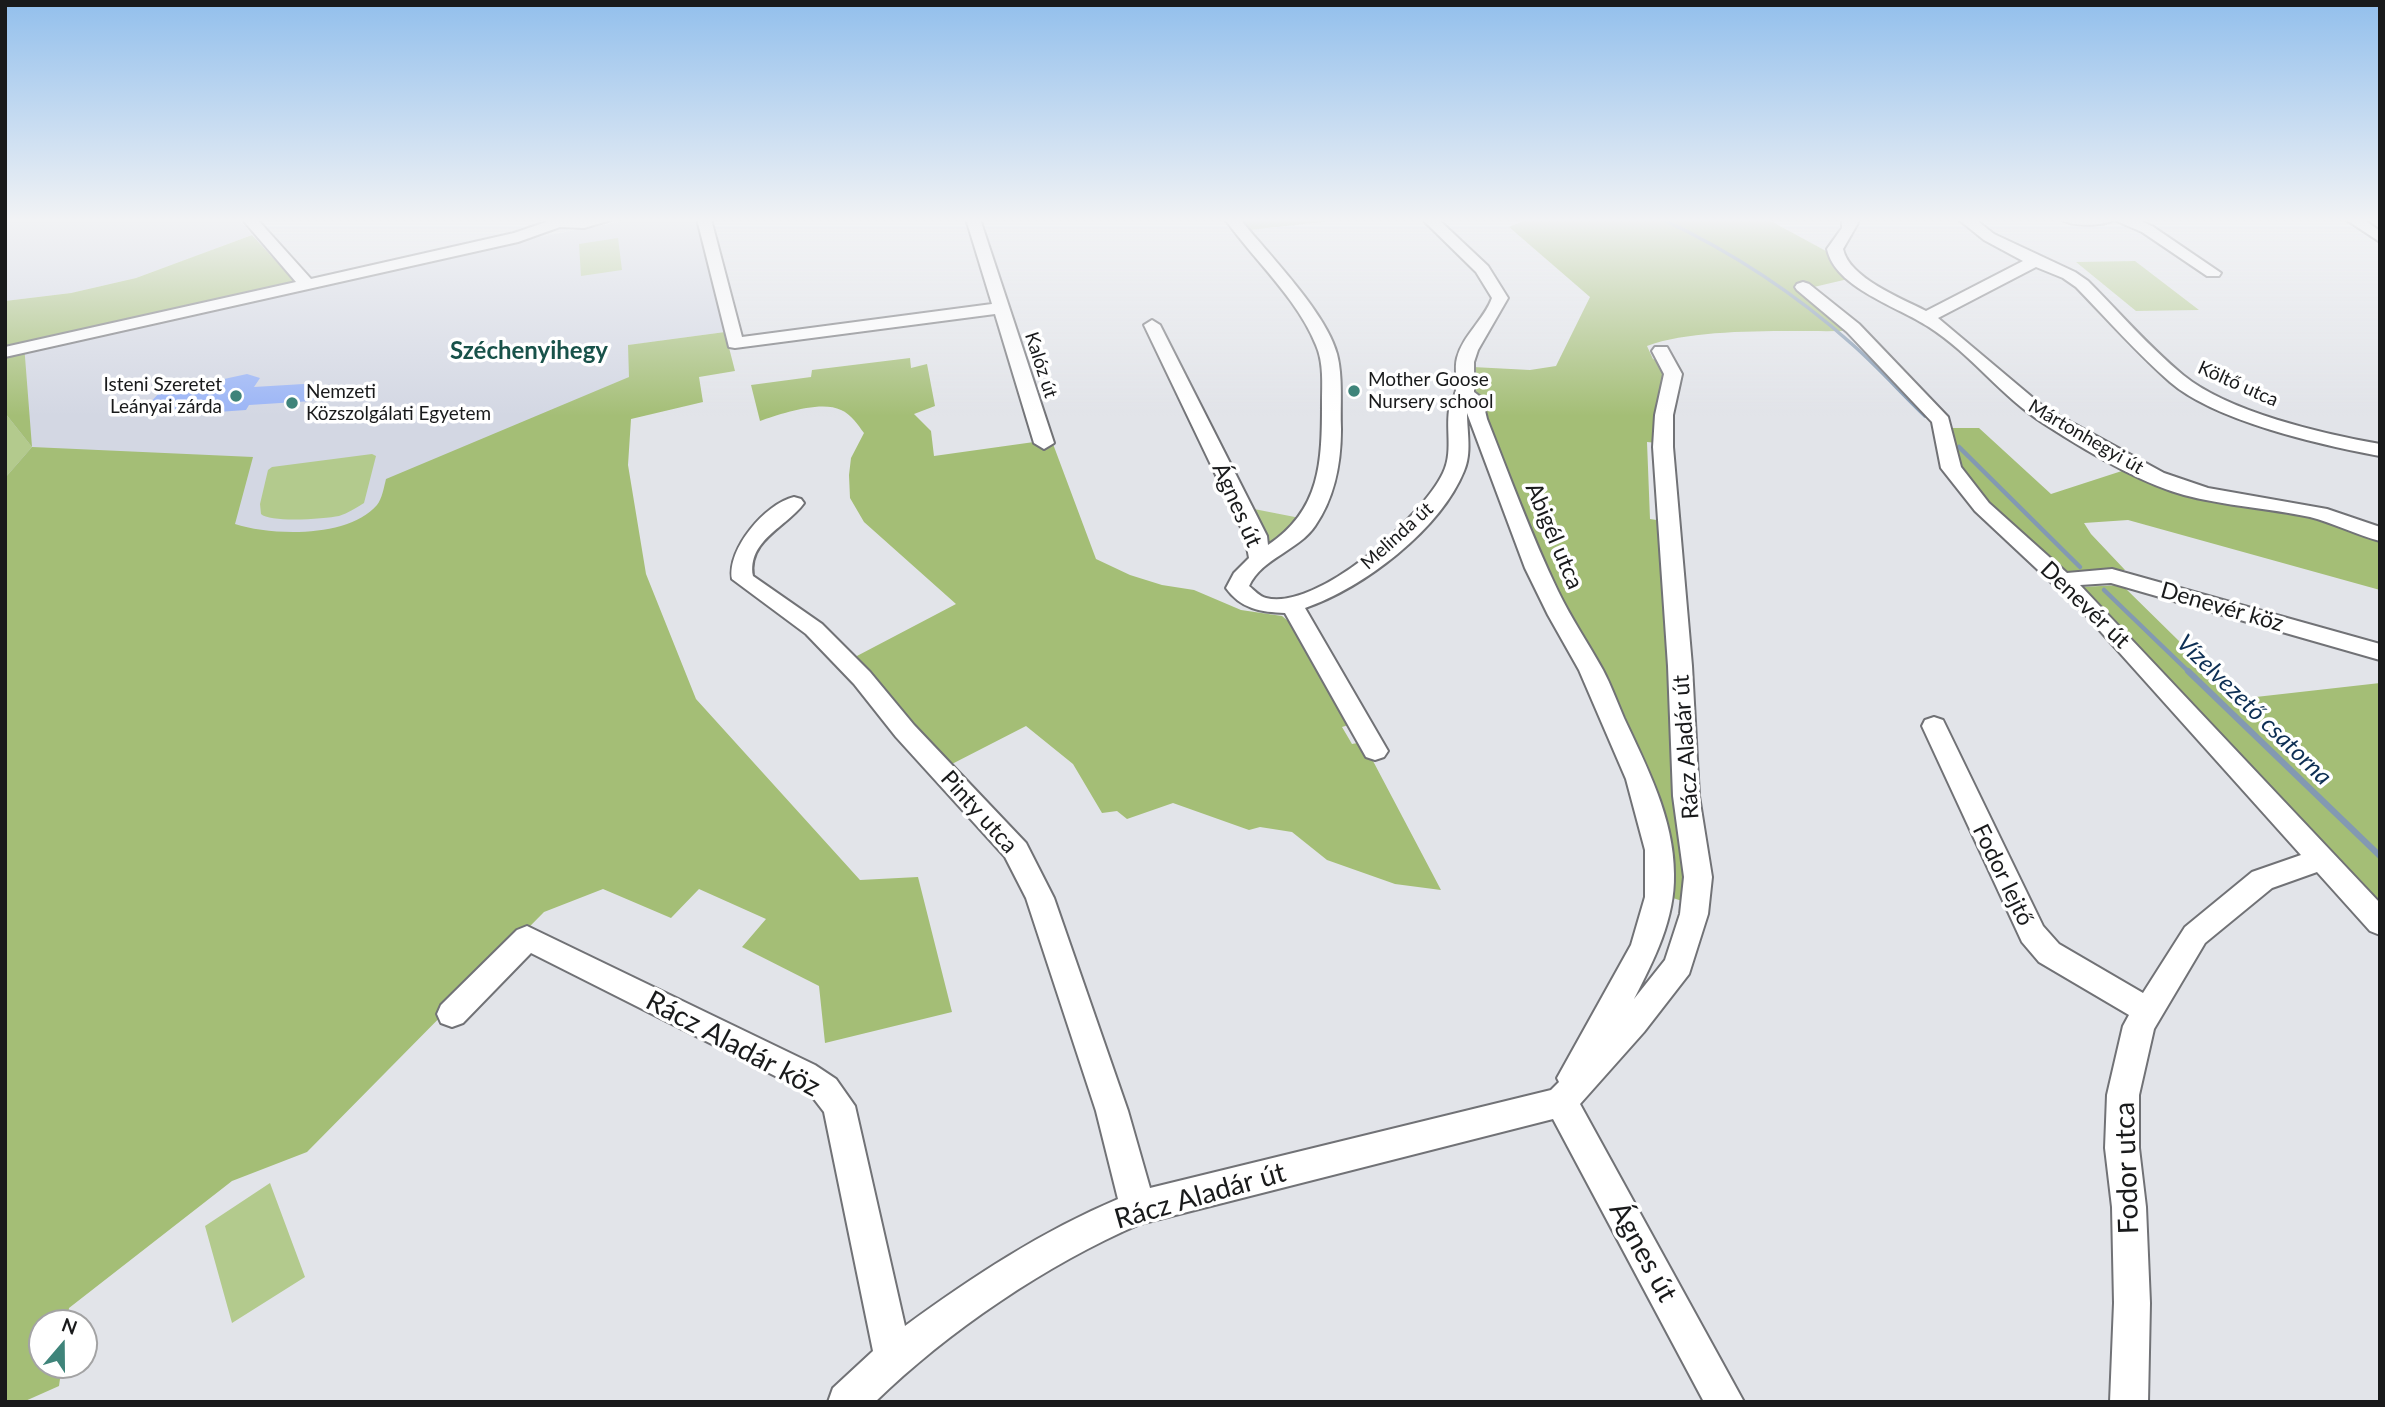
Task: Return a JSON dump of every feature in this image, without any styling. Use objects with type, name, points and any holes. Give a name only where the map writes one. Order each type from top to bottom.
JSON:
[{"type":"street","points":[[5,352],[304,285]]},
{"type":"street","points":[[720,285],[735,343],[1000,308]]},
{"type":"street","name":"Kalóz út","points":[[993,285],[1044,443]]},
{"type":"street","points":[[1260,561],[1295,536],[1306,524],[1322,493],[1333,444],[1331,368],[1322,339],[1281,285]]},
{"type":"street","name":"Melinda út","points":[[1293,607],[1323,596],[1349,579],[1401,538],[1440,498],[1457,462],[1460,440],[1458,408],[1464,394],[1466,356],[1500,298],[1492,285]]},
{"type":"street","name":"Mártonhegyi út","points":[[1868,285],[1927,317],[1964,345],[2032,408],[2151,474],[2190,490],[2331,516],[2380,535]]},
{"type":"street","points":[[1927,317],[1989,285]]},
{"type":"street","name":"Költő utca","points":[[2083,285],[2178,380],[2199,393],[2240,412],[2299,432],[2380,450]]},
{"type":"street","name":"Denevér út","points":[[1803,287],[1853,328],[1941,421],[1951,468],[1963,486],[2006,532],[2092,608],[2380,923]]},
{"type":"street","name":"Ágnes út","points":[[1152,325],[1256,536],[1260,561],[1239,580],[1237,588],[1241,594],[1266,605],[1293,607]]},
{"type":"street","name":"Rácz Aladár út","points":[[847,1402],[893,1357],[963,1306],[1079,1233],[1138,1208],[1561,1102],[1633,1023],[1678,965],[1695,902],[1698,877],[1686,796],[1680,666],[1664,447],[1664,415],[1673,374],[1661,351]]},
{"type":"street","name":"Abigél utca","points":[[1464,394],[1473,398],[1485,439],[1538,569],[1603,698]]},
{"type":"street","name":"Pinty utca","points":[[794,503],[778,513],[748,549],[741,564],[743,579],[814,629],[862,678],[905,731],[1016,850],[1040,898],[1112,1111],[1138,1208]]},
{"type":"street","name":"Denevér köz","points":[[2063,580],[2112,576],[2380,652]]},
{"type":"street","points":[[1293,607],[1375,751]]},
{"type":"street","name":"Rácz Aladár út","points":[[1561,1102],[1639,955],[1653,922],[1659,894],[1658,854],[1653,821],[1637,774],[1603,698]]},
{"type":"street","name":"Fodor lejtő","points":[[1934,726],[2032,934],[2049,953],[2148,1011]]},
{"type":"street","name":"Fodor utca","points":[[2129,1402],[2132,1303],[2129,1207],[2122,1147],[2123,1095],[2139,1026],[2195,935],[2262,880],[2322,859]]},
{"type":"street","name":"Rácz Aladár köz","points":[[452,1014],[527,938],[776,1060],[825,1089],[839,1106],[893,1357]]},
{"type":"street","name":"Ágnes út","points":[[1561,1102],[1725,1402]]},
{"type":"shaded area","points":[[5,285],[107,285],[71,293],[5,301]]},
{"type":"shaded area","name":"Nemzeti Közszolgálati Egyetem","points":[[326,285],[713,285],[725,332],[629,345],[629,377],[403,520],[294,565],[205,507],[5,476],[5,429],[23,352]]},
{"type":"green space","points":[[107,285],[294,285],[24,344],[32,447],[5,413],[5,301],[71,293]]},
{"type":"green space","points":[[1576,285],[1824,285],[1797,291],[1848,331],[1718,333],[1668,340],[1647,346],[1653,359],[1662,362],[1666,369],[1658,443],[1647,442],[1650,519],[1663,521],[1685,902],[1670,897],[1563,610],[1474,400],[1473,367],[1530,370],[1556,366],[1590,297]]},
{"type":"green space","points":[[2104,285],[2166,285],[2199,310],[2136,311]]},
{"type":"green space","points":[[725,332],[735,371],[699,377],[703,402],[631,419],[628,465],[646,574],[696,699],[860,880],[918,877],[952,1012],[825,1043],[819,986],[742,947],[766,919],[699,889],[671,918],[603,889],[544,912],[307,1152],[232,1181],[69,1309],[28,1309],[28,1379],[60,1379],[59,1386],[23,1402],[5,1402],[5,478],[32,447],[253,457],[235,524],[269,531],[330,529],[364,516],[377,505],[386,479],[629,377],[628,345]]},
{"type":"green space","points":[[910,358],[911,368],[927,364],[935,406],[914,414],[931,431],[934,456],[1034,442],[1038,446],[1053,444],[1096,559],[1130,575],[1162,585],[1194,590],[1241,610],[1282,616],[1294,626],[1352,724],[1342,727],[1352,744],[1363,742],[1441,890],[1395,884],[1327,860],[1292,832],[1260,827],[1249,830],[1173,803],[1127,819],[1117,811],[1102,813],[1073,764],[1026,726],[950,765],[855,657],[956,604],[864,522],[850,498],[851,458],[864,433],[854,420],[833,407],[812,407],[760,421],[751,385],[811,377],[812,370]]},
{"type":"green space","points":[[5,413],[32,447],[5,478]]},
{"type":"green space","points":[[1950,428],[1979,428],[2051,494],[2131,468],[2182,492],[2302,509],[2380,535],[2380,590],[2128,520],[2084,523],[2125,570],[2062,573],[1995,510],[1962,472]]},
{"type":"green space","points":[[372,454],[376,456],[364,503],[352,510],[339,516],[311,519],[275,519],[261,514],[260,504],[268,470],[272,467]]},
{"type":"green space","points":[[1254,509],[1300,518],[1295,528],[1266,547],[1250,514]]},
{"type":"green space","points":[[2122,585],[2238,699],[2380,683],[2380,923],[2080,587]]},
{"type":"green space","points":[[270,1183],[305,1277],[232,1323],[205,1226]]},
{"type":"building","name":"Isteni Szeretet Leányai zárda","points":[[247,374],[260,378],[254,387],[320,383],[317,387],[322,387],[312,401],[249,405],[246,410],[189,414],[194,408],[142,412],[159,393],[216,389],[224,379]]},
{"type":"waterway","points":[[1776,285],[1862,353],[1925,416]]},
{"type":"waterway","name":"Vízelvezető csatorna","points":[[1959,447],[2080,567]]},
{"type":"waterway","name":"Vízelvezető csatorna","points":[[2104,590],[2189,672]]},
{"type":"waterway","name":"Vízelvezető csatorna","points":[[2188,671],[2380,856]]},
{"type":"place","name":"Mother Goose Nursery school","points":[[1354,391]]},
{"type":"place","name":"Isteni Szeretet Leányai zárda","points":[[236,396]]},
{"type":"place","name":"Nemzeti Közszolgálati Egyetem","points":[[292,403]]},
{"type":"district","name":"Széchenyihegy","points":[[529,351]]}]
